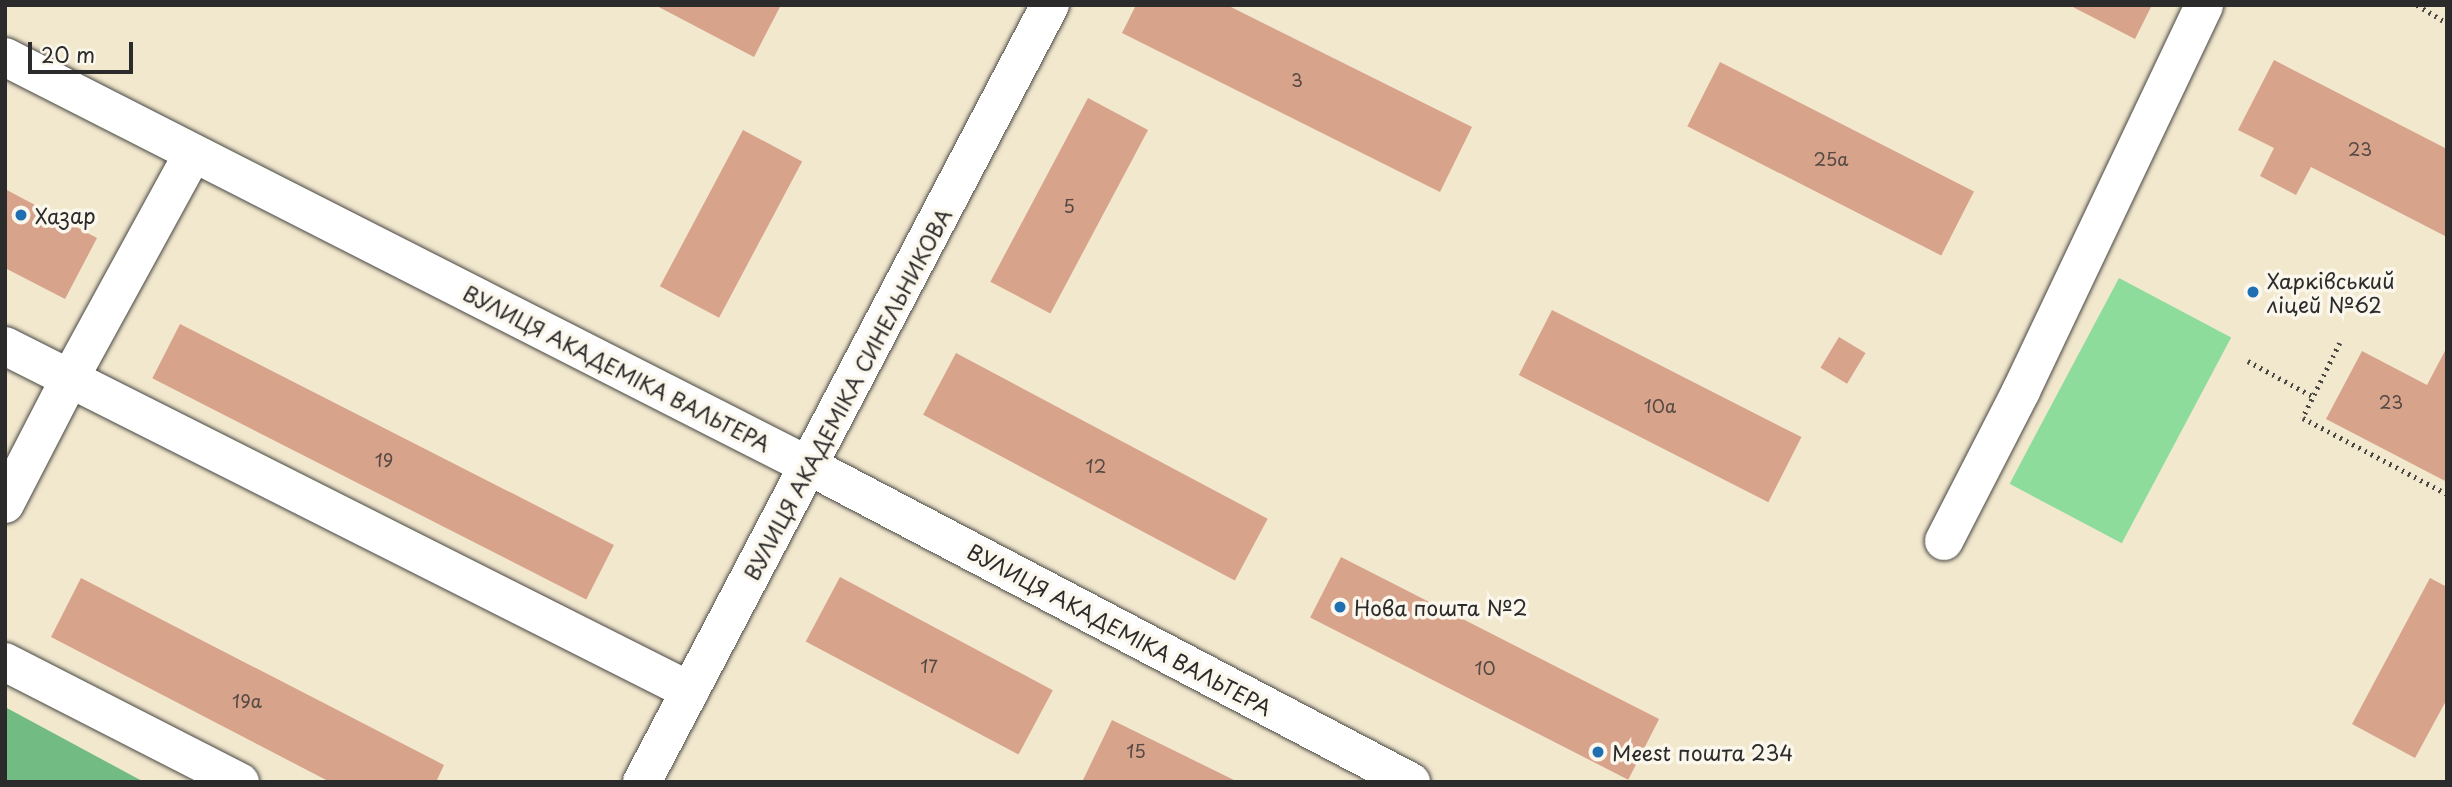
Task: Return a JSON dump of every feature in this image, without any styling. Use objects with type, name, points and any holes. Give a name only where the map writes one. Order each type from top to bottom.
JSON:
[{"type":"street","name":"ВУЛИЦЯ АКАДЕМІКА СИНЕЛЬНИКОВА","points":[[642,782],[1050,5]]},
{"type":"street","points":[[1944,541],[2021,391],[2204,5]]},
{"type":"street","name":"ВУЛИЦЯ АКАДЕМІКА ВАЛЬТЕРА","points":[[5,57],[809,466],[1411,782]]},
{"type":"street","points":[[5,504],[69,378],[193,153]]},
{"type":"street","points":[[5,346],[690,691]]},
{"type":"street","points":[[5,662],[240,782]]},
{"type":"path","points":[[2417,5],[2447,23]]},
{"type":"path","points":[[2340,343],[2303,418],[2447,494]]},
{"type":"path","points":[[2248,361],[2314,397]]},
{"type":"green space","points":[[2119,278],[2231,338],[2122,543],[2010,484]]},
{"type":"green space","points":[[5,707],[144,782],[5,782]]},
{"type":"building","points":[[655,5],[781,5],[754,57]]},
{"type":"building","points":[[1136,5],[1227,5],[1472,127],[1440,192],[1122,33]]},
{"type":"building","points":[[2069,5],[2152,5],[2135,39]]},
{"type":"building","points":[[2274,60],[2447,149],[2447,237],[2311,167],[2296,195],[2260,176],[2274,148],[2238,130]]},
{"type":"building","points":[[1720,62],[1974,191],[1941,256],[1687,126]]},
{"type":"building","points":[[1088,98],[1148,130],[1050,314],[990,282]]},
{"type":"building","points":[[743,130],[802,161],[719,318],[660,286]]},
{"type":"building","points":[[5,189],[97,238],[65,299],[5,268]]},
{"type":"building","points":[[1552,310],[1801,437],[1768,502],[1519,375]]},
{"type":"building","points":[[180,324],[614,545],[586,599],[152,378]]},
{"type":"building","points":[[1839,337],[1866,353],[1847,384],[1820,368]]},
{"type":"building","points":[[2447,347],[2447,482],[2326,419],[2362,351],[2427,385]]},
{"type":"building","points":[[956,353],[1268,519],[1235,581],[923,415]]},
{"type":"building","points":[[1341,557],[1659,719],[1628,780],[1310,618]]},
{"type":"building","points":[[840,577],[1053,690],[1019,755],[806,641]]},
{"type":"building","points":[[81,578],[444,765],[436,782],[330,782],[51,637]]},
{"type":"building","points":[[2430,578],[2447,587],[2447,699],[2415,758],[2352,724]]},
{"type":"building","points":[[1112,720],[1238,782],[1082,782]]},
{"type":"place","name":"Хазар","points":[[21,215]]},
{"type":"place","name":"Харківський ліцей №62","points":[[2253,292]]},
{"type":"place","name":"Нова пошта №2","points":[[1340,607]]},
{"type":"place","name":"Meest пошта 234","points":[[1598,752]]}]
